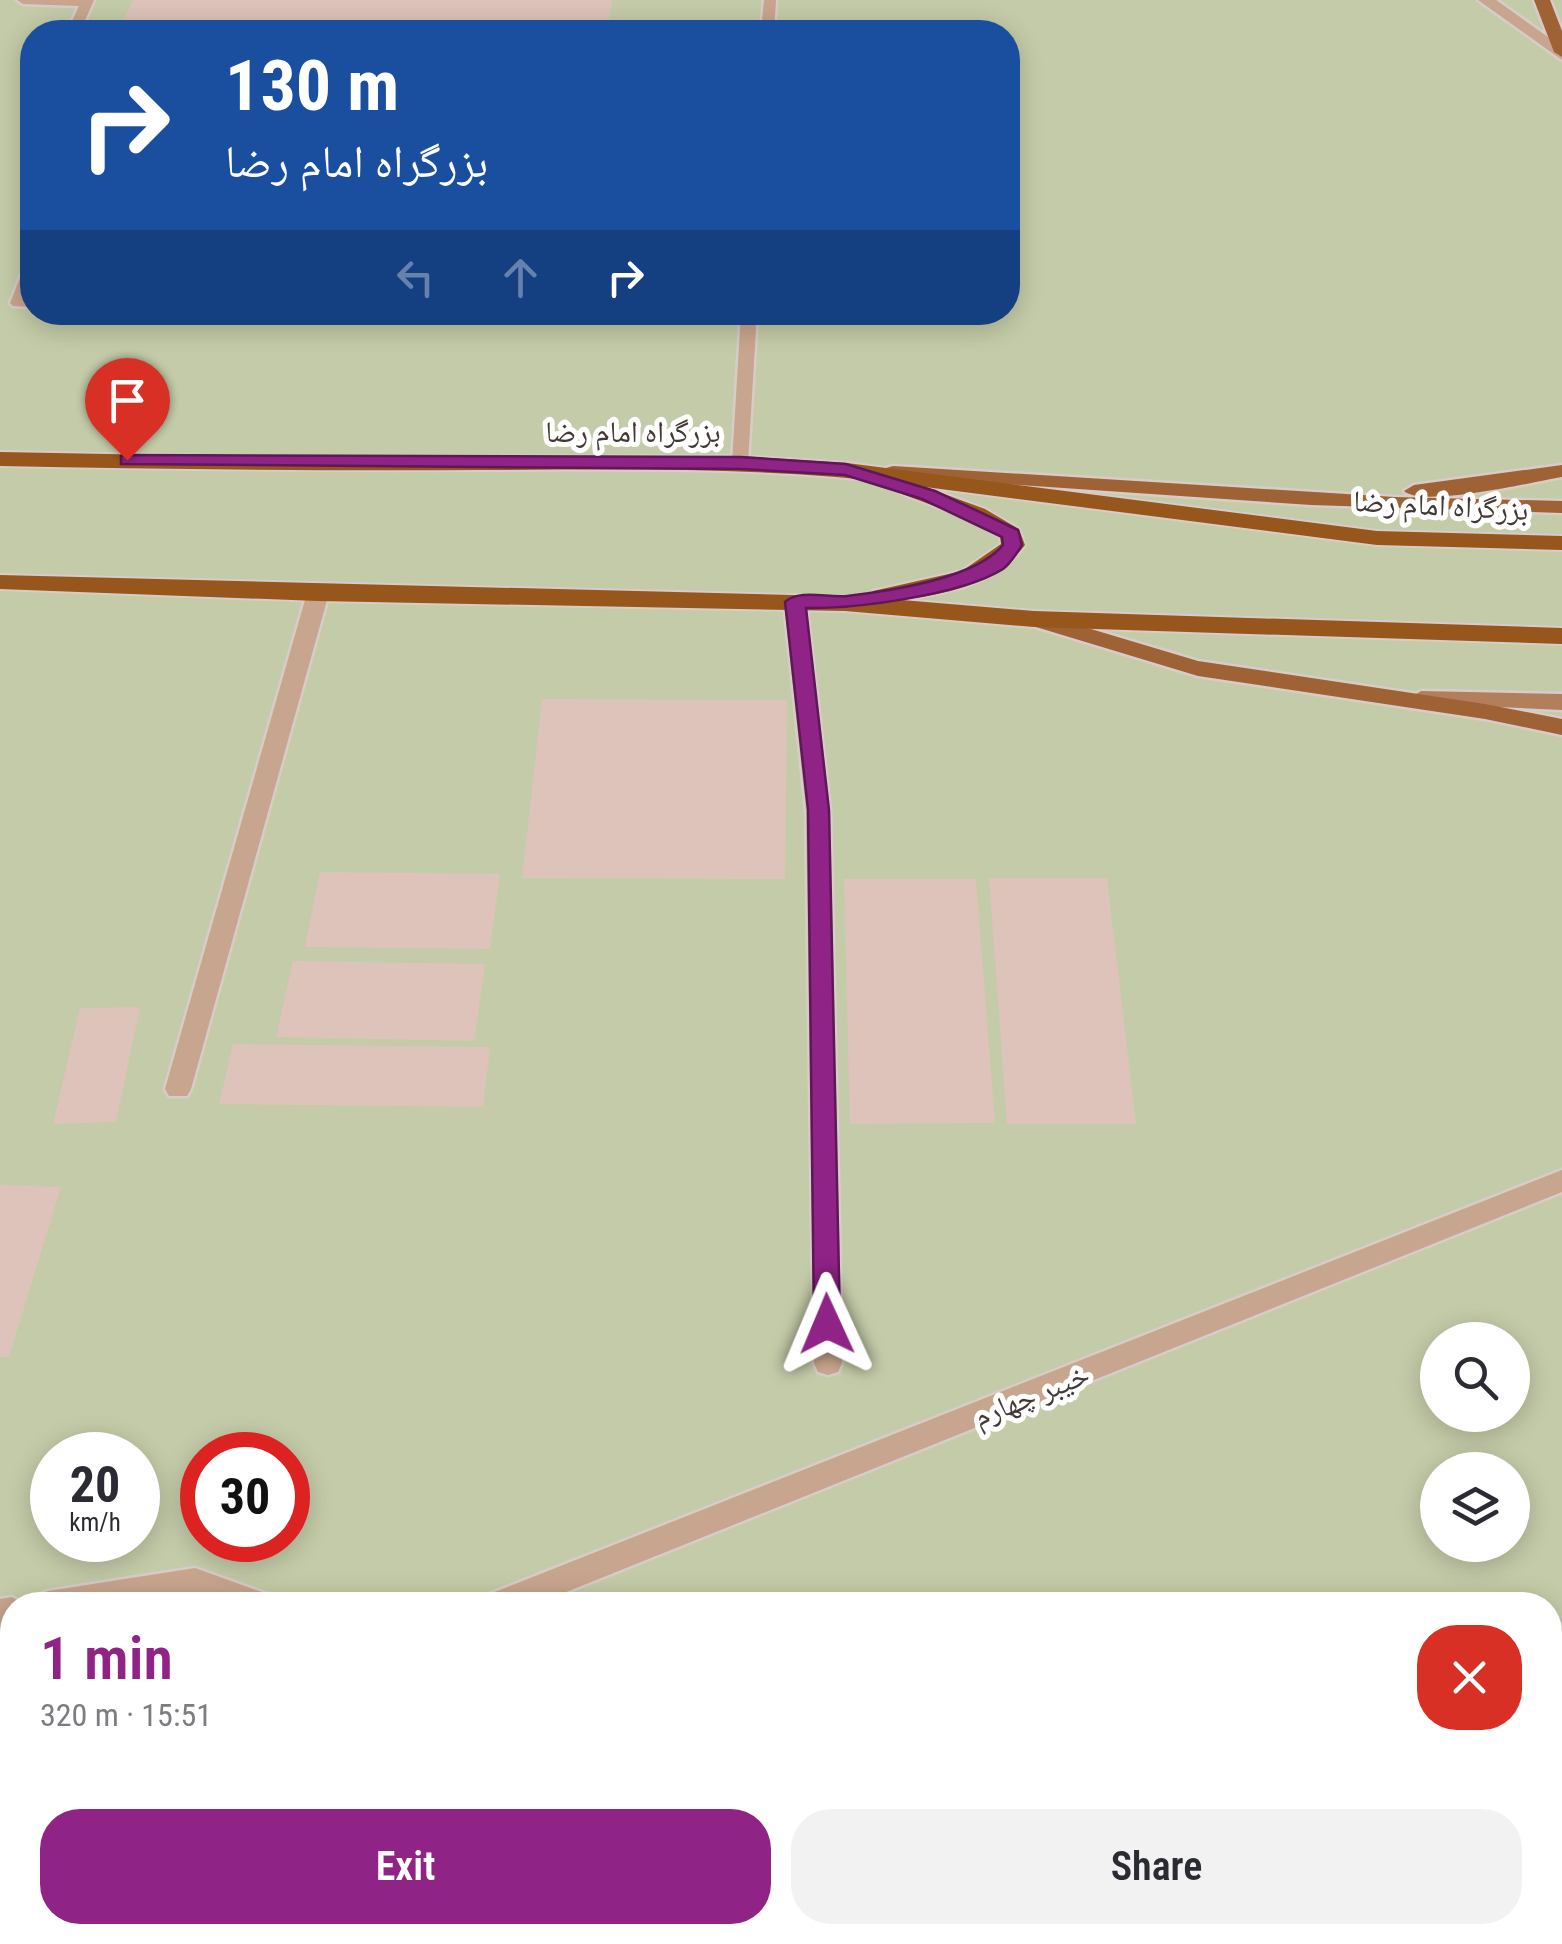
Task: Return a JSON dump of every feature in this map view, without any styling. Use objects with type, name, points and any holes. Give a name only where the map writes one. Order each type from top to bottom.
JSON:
[{"type":"highway","name":"بزرگراه امام رضا","points":[[6,459],[272,464],[740,463],[846,470],[1378,538],[1562,543]]},
{"type":"highway","points":[[846,470],[976,514],[1011,534],[1012,545],[998,564],[964,578],[846,603]]},
{"type":"highway","points":[[4,581],[318,593],[846,603],[1034,620],[1562,636]]},
{"type":"main road","points":[[1542,0],[1562,53]]},
{"type":"main road","points":[[846,470],[1045,478],[1468,507],[1562,507]]},
{"type":"main road","points":[[1332,497],[1471,486],[1562,471]]},
{"type":"main road","points":[[1034,620],[1126,652],[1251,679],[1411,698],[1562,727]]},
{"type":"main road","points":[[1411,698],[1562,702]]},
{"type":"street","points":[[1486,0],[1562,53]]},
{"type":"street","points":[[178,1089],[318,593]]},
{"type":"street","points":[[795,602],[818,810],[828,1363]]},
{"type":"street","name":"خیبر چهارم","points":[[531,1592],[1562,1181]]},
{"type":"street","points":[[131,1592],[195,1582],[223,1592]]},
{"type":"lane","points":[[23,0],[87,1]]},
{"type":"lane","points":[[740,463],[749,325]]},
{"type":"green space","points":[[0,0],[1562,0],[1562,1592],[0,1592]]},
{"type":"building","points":[[133,0],[612,0],[609,20],[124,20]]},
{"type":"building","points":[[542,699],[787,700],[785,879],[522,878]]},
{"type":"building","points":[[320,872],[500,874],[490,949],[305,947]]},
{"type":"building","points":[[989,878],[1107,878],[1136,1124],[1007,1124]]},
{"type":"building","points":[[844,879],[976,879],[995,1123],[850,1124]]},
{"type":"building","points":[[293,961],[485,964],[474,1041],[276,1037]]},
{"type":"building","points":[[140,1007],[116,1122],[53,1124],[80,1008]]},
{"type":"building","points":[[233,1044],[490,1047],[483,1107],[219,1104]]},
{"type":"building","points":[[0,1185],[61,1187],[9,1357],[0,1357]]},
{"type":"route","points":[[127,460],[272,464],[740,463],[846,470],[929,495],[976,514],[1011,534],[1012,545],[998,564],[964,578],[846,603],[795,602],[818,810],[827,1324]]}]
